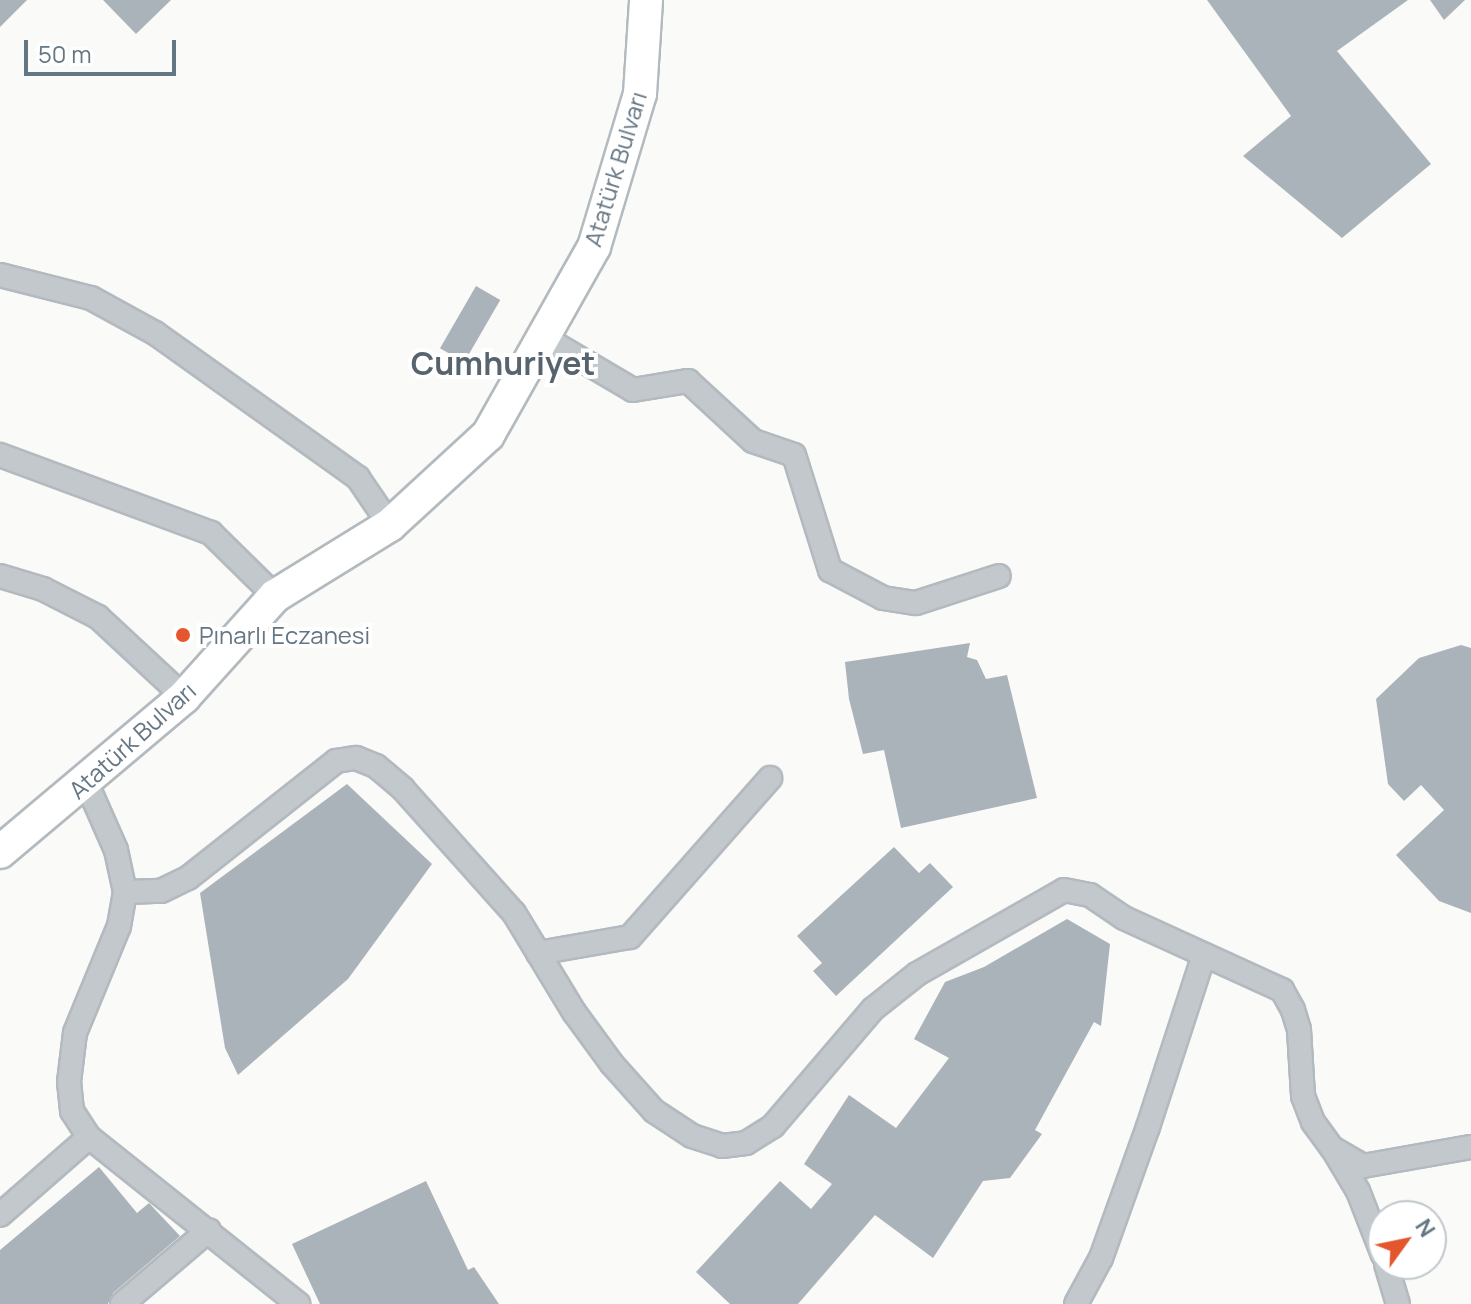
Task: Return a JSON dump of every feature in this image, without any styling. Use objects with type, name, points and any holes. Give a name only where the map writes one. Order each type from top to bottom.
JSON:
[{"type":"street","name":"Atatürk Bulvarı","points":[[0,852],[184,697],[275,596],[390,525],[488,435],[594,247],[640,94],[646,0]]},
{"type":"street","points":[[0,275],[91,298],[155,333],[358,478],[390,525]]},
{"type":"street","points":[[543,337],[633,390],[688,381],[753,441],[794,455],[830,570],[883,598],[916,603],[999,576]]},
{"type":"street","points":[[0,455],[211,533],[275,596]]},
{"type":"street","points":[[0,576],[43,589],[98,617],[184,697]]},
{"type":"street","points":[[125,892],[161,891],[188,878],[336,761],[356,758],[376,766],[403,789],[514,913],[612,1064],[654,1111],[692,1136],[722,1146],[746,1143],[773,1126],[873,1009],[917,974],[1064,890],[1090,895],[1124,918],[1282,990],[1299,1030],[1303,1096],[1313,1122],[1358,1191],[1367,1214]]},
{"type":"street","points":[[538,953],[630,937],[770,778]]},
{"type":"street","points":[[86,782],[116,850],[125,892],[110,950],[75,1033],[69,1082],[72,1111],[89,1137],[298,1304]]},
{"type":"street","points":[[1076,1304],[1101,1258],[1204,955]]},
{"type":"street","points":[[0,1215],[89,1137]]},
{"type":"street","points":[[1332,1148],[1363,1166],[1471,1147]]},
{"type":"street","points":[[122,1304],[209,1230]]},
{"type":"street","points":[[1391,1280],[1398,1304]]},
{"type":"building","points":[[0,0],[27,0],[0,27]]},
{"type":"building","points":[[103,0],[171,0],[136,34]]},
{"type":"building","points":[[1207,0],[1408,0],[1337,51],[1431,164],[1342,238],[1243,156],[1291,116]]},
{"type":"building","points":[[1430,0],[1465,0],[1444,20]]},
{"type":"building","points":[[476,286],[500,300],[464,362],[440,348]]},
{"type":"building","points":[[970,643],[967,657],[977,660],[986,679],[1007,675],[1037,798],[901,828],[884,750],[863,754],[849,699],[845,662]]},
{"type":"building","points":[[1461,645],[1471,648],[1471,913],[1439,901],[1396,855],[1444,810],[1421,785],[1404,801],[1388,784],[1376,699],[1419,658]]},
{"type":"building","points":[[347,784],[432,864],[348,979],[238,1075],[225,1048],[200,893]]},
{"type":"building","points":[[894,847],[919,873],[930,863],[953,887],[836,996],[813,971],[822,963],[797,936]]},
{"type":"building","points":[[1067,919],[1110,944],[1101,1026],[1094,1022],[1035,1130],[1042,1134],[1010,1178],[983,1181],[933,1258],[875,1215],[798,1304],[730,1304],[696,1272],[780,1181],[811,1209],[832,1184],[804,1164],[849,1095],[896,1128],[949,1058],[914,1039],[945,982],[984,967]]},
{"type":"building","points":[[99,1167],[137,1213],[149,1203],[180,1236],[113,1293],[108,1304],[0,1304],[0,1250]]},
{"type":"building","points":[[426,1181],[468,1270],[474,1267],[499,1304],[320,1304],[292,1244]]},
{"type":"place","name":"Pınarlı Eczanesi","points":[[183,635]]},
{"type":"district","name":"Cumhuriyet","points":[[503,363]]}]
